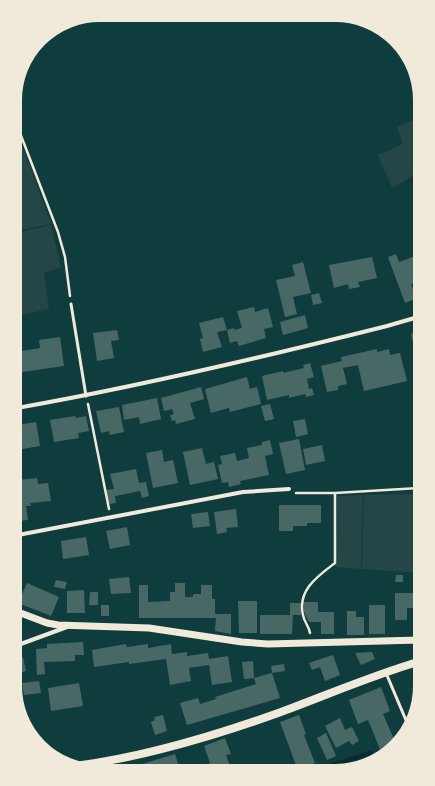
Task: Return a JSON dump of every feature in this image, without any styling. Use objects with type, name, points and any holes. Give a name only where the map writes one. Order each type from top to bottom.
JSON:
[{"type":"main road","points":[[88,764],[122,758],[201,738],[280,712],[414,663]]},
{"type":"street","points":[[21,407],[86,396],[255,359],[414,318]]},
{"type":"street","points":[[21,535],[243,492],[289,489]]},
{"type":"street","points":[[21,613],[47,623],[72,626],[148,628],[256,644],[310,644],[414,640]]},
{"type":"street","points":[[21,644],[33,638],[72,626]]},
{"type":"lane","points":[[71,304],[86,396]]},
{"type":"lane","points":[[386,673],[406,720]]},
{"type":"path","points":[[21,136],[58,232],[65,257],[71,304]]},
{"type":"path","points":[[86,396],[110,518]]},
{"type":"path","points":[[289,489],[292,493],[335,493],[414,488]]},
{"type":"path","points":[[310,644],[309,627],[303,616],[302,601],[309,585],[319,575],[336,563],[335,493]]},
{"type":"shaded area","points":[[414,120],[414,175],[392,188],[378,155],[403,144],[397,127]]},
{"type":"shaded area","points":[[21,142],[51,224],[21,230]]},
{"type":"shaded area","points":[[51,225],[61,267],[44,273],[49,309],[21,315],[21,232]]},
{"type":"shaded area","points":[[414,494],[414,573],[362,569],[364,495]]},
{"type":"shaded area","points":[[363,495],[361,569],[336,567],[337,496]]},
{"type":"building","points":[[396,254],[399,262],[414,256],[414,283],[411,284],[414,291],[414,299],[405,303],[388,257]]},
{"type":"building","points":[[372,257],[377,278],[358,282],[360,287],[349,289],[348,284],[334,288],[329,265]]},
{"type":"building","points":[[303,262],[311,293],[293,297],[297,314],[285,317],[276,280],[295,276],[292,265]]},
{"type":"building","points":[[319,293],[322,303],[313,305],[311,295]]},
{"type":"building","points":[[254,307],[255,312],[268,308],[273,327],[264,329],[266,338],[239,346],[237,341],[230,343],[227,330],[242,328],[237,311]]},
{"type":"building","points":[[305,315],[308,328],[283,335],[280,322]]},
{"type":"building","points":[[223,317],[227,330],[217,332],[222,347],[203,352],[200,339],[203,338],[199,323]]},
{"type":"building","points":[[117,330],[119,340],[111,341],[114,358],[97,361],[93,333]]},
{"type":"building","points":[[414,333],[414,347],[411,334]]},
{"type":"building","points":[[60,337],[64,366],[21,372],[21,351],[40,348],[39,340]]},
{"type":"building","points":[[377,349],[377,352],[389,349],[390,355],[400,353],[407,381],[364,391],[358,365],[343,368],[347,384],[338,386],[338,390],[327,392],[321,366],[342,361],[341,357]]},
{"type":"building","points":[[310,363],[314,377],[307,379],[309,389],[312,388],[314,395],[306,397],[305,394],[289,398],[289,395],[267,400],[262,376],[304,368],[303,365]]},
{"type":"building","points":[[247,377],[250,389],[257,387],[261,404],[230,412],[229,408],[211,413],[205,389]]},
{"type":"building","points":[[201,387],[204,399],[190,403],[195,419],[176,424],[175,420],[172,421],[170,415],[174,414],[172,409],[164,411],[161,398]]},
{"type":"building","points":[[157,398],[161,419],[140,424],[139,417],[124,420],[122,405]]},
{"type":"building","points":[[270,404],[274,419],[265,421],[261,406]]},
{"type":"building","points":[[119,407],[124,432],[110,435],[109,431],[101,433],[96,411]]},
{"type":"building","points":[[75,416],[76,418],[86,416],[89,431],[78,433],[79,438],[54,442],[50,420]]},
{"type":"building","points":[[305,419],[308,434],[296,437],[293,421]]},
{"type":"building","points":[[36,422],[40,446],[21,449],[21,424]]},
{"type":"building","points":[[299,439],[305,470],[286,474],[279,443]]},
{"type":"building","points":[[270,440],[273,454],[265,456],[269,475],[240,481],[241,484],[229,487],[228,482],[222,483],[218,465],[222,464],[220,456],[235,453],[237,461],[249,458],[247,448],[262,445],[262,442]]},
{"type":"building","points":[[322,445],[325,461],[306,465],[303,449]]},
{"type":"building","points":[[202,448],[206,464],[214,462],[218,479],[190,485],[183,452]]},
{"type":"building","points":[[162,450],[164,462],[173,460],[178,483],[153,488],[146,453]]},
{"type":"building","points":[[136,469],[139,483],[146,482],[149,496],[142,498],[140,491],[115,496],[116,503],[109,504],[106,490],[114,489],[110,474]]},
{"type":"building","points":[[37,478],[38,484],[48,483],[51,501],[30,503],[31,506],[26,506],[28,520],[21,521],[22,507],[21,480]]},
{"type":"building","points":[[279,505],[321,505],[321,523],[307,523],[307,526],[293,526],[293,531],[279,531]]},
{"type":"building","points":[[236,509],[238,527],[226,528],[227,532],[217,534],[214,512]]},
{"type":"building","points":[[208,512],[210,526],[193,528],[191,514]]},
{"type":"building","points":[[127,527],[130,545],[110,549],[106,531]]},
{"type":"building","points":[[86,537],[89,555],[63,559],[61,541]]},
{"type":"building","points":[[396,575],[403,575],[403,582],[395,582]]},
{"type":"building","points":[[129,577],[131,593],[111,594],[109,579]]},
{"type":"building","points":[[56,580],[67,582],[65,589],[54,587]]},
{"type":"building","points":[[27,583],[59,597],[51,616],[21,604],[21,596]]},
{"type":"building","points":[[175,583],[185,583],[185,597],[193,597],[193,594],[201,594],[201,585],[212,585],[212,599],[215,599],[215,614],[231,614],[231,634],[215,631],[216,618],[139,618],[139,585],[148,585],[148,602],[170,601],[170,592],[175,592]]},
{"type":"building","points":[[84,590],[85,613],[67,613],[67,591]]},
{"type":"building","points":[[90,592],[98,592],[98,605],[89,605]]},
{"type":"building","points":[[395,593],[414,593],[414,608],[407,608],[407,620],[395,620]]},
{"type":"building","points":[[238,601],[257,601],[257,633],[239,633]]},
{"type":"building","points":[[304,602],[318,602],[318,612],[334,612],[334,634],[321,634],[321,622],[309,622],[304,612]]},
{"type":"building","points":[[290,603],[301,603],[301,615],[293,615],[292,634],[260,634],[260,615],[290,615]]},
{"type":"building","points":[[101,605],[109,605],[109,616],[101,616]]},
{"type":"building","points":[[369,605],[385,605],[385,634],[369,634]]},
{"type":"building","points":[[347,611],[356,611],[356,617],[364,617],[364,635],[347,635]]},
{"type":"building","points":[[83,642],[84,655],[75,655],[75,661],[44,662],[45,674],[37,675],[36,649],[47,648],[47,644]]},
{"type":"building","points":[[126,644],[127,647],[148,644],[148,648],[171,644],[172,654],[187,652],[187,656],[208,653],[209,659],[228,656],[232,682],[212,685],[209,665],[189,668],[191,681],[170,685],[166,659],[94,667],[92,650]]},
{"type":"building","points":[[372,652],[375,659],[361,665],[355,653]]},
{"type":"building","points":[[333,655],[340,675],[325,681],[320,667],[312,670],[309,663]]},
{"type":"building","points":[[21,657],[23,657],[26,671],[21,672]]},
{"type":"building","points":[[253,661],[254,678],[244,679],[242,662]]},
{"type":"building","points":[[284,664],[285,671],[272,673],[271,666]]},
{"type":"building","points":[[272,673],[280,698],[187,725],[180,703],[198,698],[200,704],[216,699],[215,697],[256,684],[254,678]]},
{"type":"building","points":[[39,681],[41,693],[24,695],[22,683]]},
{"type":"building","points":[[79,683],[83,706],[51,711],[48,688]]},
{"type":"building","points":[[381,687],[390,711],[383,714],[394,739],[383,749],[381,751],[368,720],[358,724],[349,700]]},
{"type":"building","points":[[163,715],[167,731],[155,735],[151,722],[155,720],[154,717]]},
{"type":"building","points":[[299,715],[306,734],[304,735],[315,763],[310,765],[296,765],[280,722]]},
{"type":"building","points":[[340,718],[345,730],[352,727],[359,741],[352,745],[349,741],[336,748],[325,726]]},
{"type":"building","points":[[326,733],[336,756],[327,760],[317,738]]},
{"type":"building","points":[[225,738],[231,754],[226,755],[230,765],[205,765],[210,763],[204,746]]},
{"type":"building","points":[[175,754],[178,765],[142,765]]},
{"type":"waterway","points":[[333,765],[370,753]]}]
